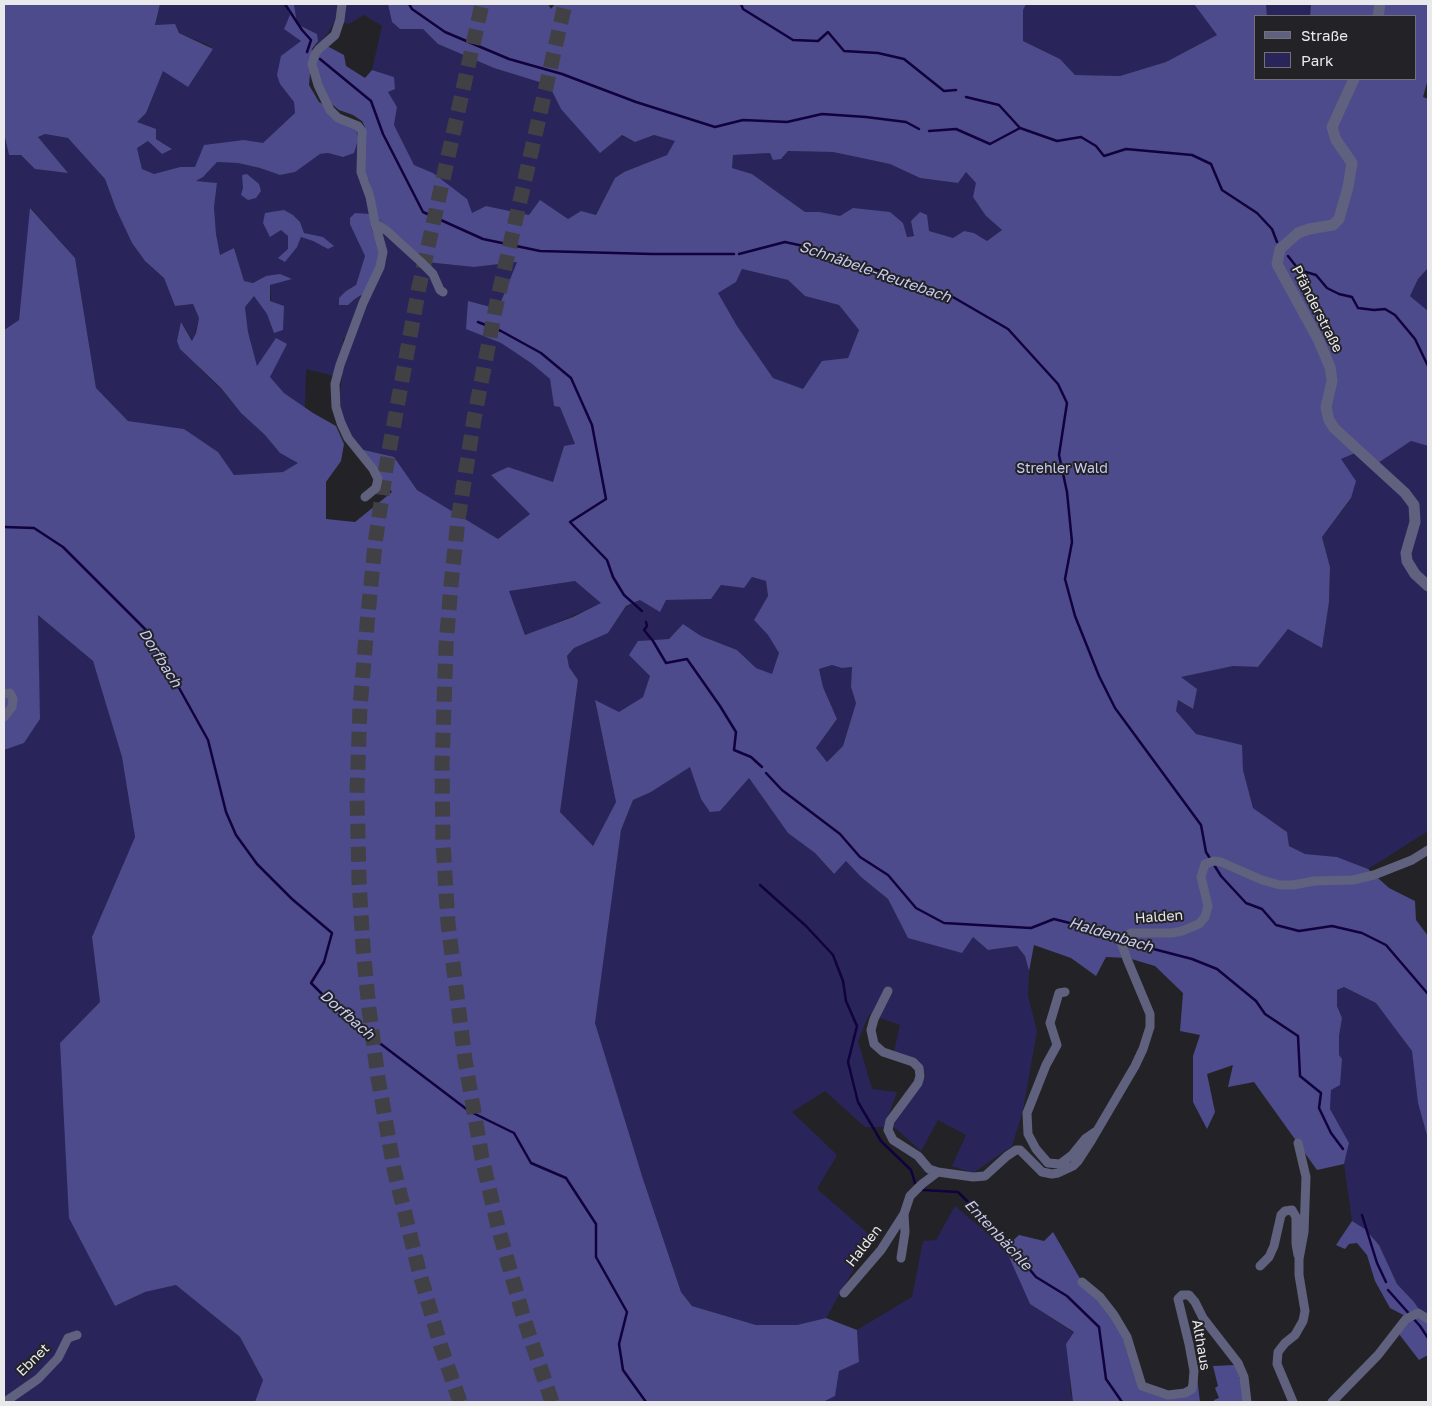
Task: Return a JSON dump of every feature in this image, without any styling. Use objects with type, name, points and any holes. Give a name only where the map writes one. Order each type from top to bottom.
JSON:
[{"type":"street","points":[[342,4],[338,28],[331,40],[315,54],[312,64],[318,85],[330,110],[338,118],[358,126],[362,131],[360,166],[370,197],[383,252],[382,262],[363,303],[340,365],[335,391],[336,407],[348,438],[373,469],[378,479],[376,488],[365,497]]},
{"type":"street","name":"Pfänderstraße","points":[[1354,80],[1332,127],[1336,140],[1352,163],[1348,187],[1339,219],[1333,225],[1298,233],[1280,249],[1277,264],[1318,339],[1330,367],[1332,381],[1326,407],[1329,420],[1334,428],[1405,493],[1414,505],[1415,522],[1406,552],[1406,561],[1415,574],[1428,586]]},
{"type":"street","points":[[375,223],[387,231],[432,274],[440,290],[443,292]]},
{"type":"street","points":[[4,694],[10,694],[13,699],[12,707],[4,717]]},
{"type":"street","name":"Halden","points":[[888,991],[874,1019],[871,1030],[874,1044],[883,1052],[913,1062],[919,1068],[920,1076],[918,1083],[890,1121],[889,1134],[893,1140],[918,1156],[929,1170],[938,1172],[973,1177],[985,1176],[1007,1156],[1016,1150],[1020,1150],[1042,1172],[1058,1173],[1073,1166],[1078,1161],[1139,1058],[1147,1038],[1151,1021],[1126,959],[1123,938],[1131,933],[1172,933],[1189,929],[1199,924],[1205,917],[1208,906],[1201,877],[1203,867],[1209,862],[1221,862],[1262,880],[1280,885],[1293,885],[1314,881],[1353,880],[1374,875],[1412,860],[1428,850]]},
{"type":"street","name":"Halden","points":[[1065,992],[1059,993],[1050,1023],[1057,1045],[1046,1065],[1027,1113],[1028,1134],[1036,1149],[1048,1163],[1060,1164],[1072,1155],[1085,1139],[1099,1128]]},
{"type":"street","points":[[1293,1402],[1277,1364],[1278,1352],[1295,1335],[1303,1321],[1305,1311],[1299,1275],[1299,1259],[1304,1232],[1306,1177],[1298,1143]]},
{"type":"street","name":"Halden","points":[[844,1293],[881,1250],[904,1214],[910,1196],[938,1172]]},
{"type":"street","points":[[1260,1266],[1269,1257],[1274,1246],[1281,1215],[1292,1210],[1296,1217],[1296,1244],[1299,1259]]},
{"type":"street","name":"Halden","points":[[901,1258],[906,1232],[904,1214]]},
{"type":"street","name":"Althaus","points":[[1082,1282],[1100,1297],[1114,1315],[1127,1337],[1142,1386],[1168,1396],[1185,1393],[1192,1388],[1194,1371],[1190,1344],[1178,1300],[1182,1295],[1189,1295],[1203,1318],[1238,1363],[1244,1377],[1247,1402]]},
{"type":"street","points":[[1332,1402],[1378,1355],[1406,1319],[1418,1313],[1428,1319]]},
{"type":"street","name":"Ebnet","points":[[5,1402],[38,1379],[58,1358],[68,1338],[77,1335]]},
{"type":"green space","name":"Strehler Wald","points":[[4,4],[160,4],[155,25],[175,24],[179,33],[213,49],[188,87],[163,71],[146,113],[137,122],[156,129],[156,139],[172,149],[162,154],[148,141],[137,148],[142,169],[154,174],[180,167],[195,167],[204,145],[244,140],[263,143],[295,113],[294,102],[280,84],[277,75],[281,56],[301,41],[284,29],[290,15],[285,4],[294,4],[297,24],[317,34],[318,41],[312,49],[309,85],[319,102],[350,120],[356,127],[358,140],[354,153],[343,157],[328,153],[320,154],[295,172],[280,175],[238,163],[217,162],[203,177],[196,181],[217,183],[214,207],[220,255],[234,248],[244,281],[253,283],[266,276],[280,274],[292,279],[270,285],[270,301],[284,306],[283,330],[274,333],[267,314],[254,296],[245,307],[248,332],[257,366],[276,338],[287,344],[270,377],[284,393],[336,426],[344,444],[341,461],[326,482],[326,519],[355,522],[392,492],[360,449],[394,457],[417,490],[498,539],[530,514],[491,475],[508,467],[553,482],[564,446],[575,444],[560,407],[554,406],[550,379],[531,363],[501,343],[466,329],[468,301],[498,309],[517,262],[474,267],[426,262],[376,217],[369,180],[363,176],[365,127],[362,121],[353,115],[339,110],[318,93],[315,83],[317,56],[327,46],[344,55],[346,66],[365,78],[372,70],[394,77],[395,89],[388,92],[397,107],[394,125],[414,165],[433,173],[467,199],[472,213],[486,206],[529,215],[540,200],[568,219],[581,211],[596,215],[615,178],[624,172],[667,155],[675,141],[654,135],[635,142],[622,135],[600,153],[561,109],[549,85],[494,68],[438,44],[423,29],[400,29],[392,22],[388,4],[548,4],[551,9],[555,4],[1026,4],[1023,10],[1023,41],[1060,59],[1075,75],[1120,76],[1166,62],[1217,35],[1194,4],[1266,4],[1267,15],[1254,15],[1254,80],[1417,80],[1417,15],[1310,15],[1311,4],[1428,4],[1428,79],[1423,97],[1428,99],[1428,268],[1418,279],[1410,296],[1428,311],[1428,446],[1411,441],[1375,465],[1360,451],[1341,459],[1356,481],[1351,498],[1322,537],[1330,567],[1329,602],[1322,648],[1288,629],[1258,667],[1233,666],[1181,677],[1197,689],[1193,709],[1178,700],[1176,711],[1196,734],[1242,745],[1243,770],[1253,808],[1287,832],[1289,846],[1305,854],[1337,857],[1368,869],[1389,888],[1415,901],[1416,920],[1428,936],[1428,1139],[1418,1103],[1412,1051],[1376,1003],[1344,987],[1337,990],[1337,1006],[1342,1018],[1339,1036],[1339,1055],[1342,1059],[1340,1085],[1331,1090],[1330,1109],[1349,1143],[1344,1164],[1317,1170],[1254,1082],[1228,1087],[1233,1065],[1207,1074],[1215,1112],[1207,1129],[1193,1102],[1193,1056],[1200,1035],[1180,1031],[1183,993],[1155,966],[1128,958],[1106,957],[1096,976],[1071,958],[1034,945],[1029,971],[1025,956],[1017,946],[988,950],[973,937],[962,953],[908,938],[888,899],[861,877],[846,861],[834,874],[815,853],[788,833],[749,778],[720,811],[710,812],[701,799],[690,767],[651,792],[633,800],[621,830],[595,1023],[643,1179],[681,1292],[692,1306],[756,1325],[797,1325],[826,1318],[857,1330],[859,1362],[839,1371],[835,1396],[823,1402],[255,1402],[263,1380],[240,1337],[176,1285],[145,1292],[115,1306],[69,1218],[60,1043],[100,1002],[92,937],[135,837],[122,757],[93,661],[38,615],[40,719],[24,743],[4,750],[4,330],[19,320],[30,208],[75,258],[96,388],[128,421],[184,429],[218,452],[234,475],[283,472],[298,463],[280,453],[265,435],[241,413],[221,388],[180,349],[177,341],[181,322],[192,341],[196,333],[199,318],[193,304],[175,306],[164,278],[145,261],[132,243],[116,209],[105,179],[68,138],[45,134],[38,137],[68,173],[35,169],[21,155],[9,155],[4,133]],"holes":[[[788,151],[833,152],[890,164],[920,178],[958,183],[966,172],[976,183],[973,197],[986,216],[1002,230],[987,241],[974,233],[964,231],[953,238],[929,231],[927,215],[920,212],[911,221],[914,236],[907,237],[903,223],[890,212],[853,208],[840,216],[820,212],[805,212],[752,174],[732,168],[733,155],[770,153],[773,160],[781,159]],[[742,269],[788,280],[805,296],[839,305],[859,330],[848,358],[822,361],[803,389],[773,378],[737,326],[718,293],[736,282]],[[752,577],[766,581],[768,596],[754,620],[768,635],[779,653],[772,674],[756,668],[737,650],[701,636],[683,624],[669,639],[638,641],[629,655],[650,676],[643,697],[619,712],[595,700],[616,802],[593,846],[560,812],[578,680],[569,667],[567,656],[574,648],[608,633],[626,606],[640,600],[660,612],[666,600],[711,599],[721,585],[744,588]],[[575,581],[601,603],[573,617],[525,635],[509,591]],[[832,665],[842,668],[852,667],[851,687],[856,703],[843,746],[827,762],[816,748],[837,719],[823,687],[819,669]]]},
{"type":"green space","points":[[160,4],[285,4],[301,40],[278,75],[280,84],[294,102],[295,113],[263,144],[244,140],[195,167],[180,167],[154,174],[142,169],[137,148],[148,141],[162,154],[171,148],[156,139],[137,122],[146,113],[163,70],[188,87],[213,49],[179,33],[155,25]]},
{"type":"green space","points":[[294,4],[388,4],[392,22],[400,29],[423,29],[438,44],[494,68],[550,85],[561,109],[635,142],[654,135],[676,141],[667,155],[624,172],[615,178],[596,215],[581,211],[568,219],[529,215],[486,206],[472,214],[433,173],[414,165],[394,125],[397,107],[388,92],[394,77],[372,70],[382,26],[364,15],[349,24],[335,21],[322,42],[316,44],[318,41],[317,34],[297,24]]},
{"type":"green space","points":[[1026,4],[1194,4],[1217,35],[1166,62],[1120,76],[1075,75],[1060,59],[1023,41],[1023,10]]},
{"type":"green space","points":[[1266,4],[1311,4],[1310,15],[1267,15]]},
{"type":"green space","points":[[4,133],[9,155],[21,155],[35,169],[67,173],[38,137],[45,134],[68,138],[105,179],[116,209],[132,243],[145,261],[164,278],[175,306],[193,304],[199,318],[193,341],[181,322],[197,366],[221,389],[241,413],[265,435],[280,453],[299,463],[283,472],[234,475],[218,452],[184,429],[128,421],[96,388],[75,258],[31,208],[19,320],[4,330]]},
{"type":"green space","points":[[358,140],[370,214],[358,241],[365,256],[356,285],[346,291],[348,305],[361,295],[363,297],[348,336],[343,339],[334,376],[306,369],[305,408],[284,393],[269,377],[287,344],[257,367],[248,332],[245,307],[254,295],[267,314],[274,333],[270,285],[291,279],[266,276],[253,283],[244,281],[234,248],[220,255],[214,207],[217,183],[195,181],[203,177],[216,162],[238,163],[280,175],[294,172],[320,154],[328,153],[343,157]],"holes":[[[293,215],[300,222],[304,233],[313,235],[328,249],[301,237],[297,247],[288,249],[288,236],[281,229],[271,236]]]},
{"type":"green space","points":[[788,151],[833,152],[890,164],[920,178],[958,183],[966,172],[976,183],[986,216],[1002,230],[987,241],[974,233],[964,231],[953,238],[928,231],[907,237],[840,216],[820,212],[805,212],[752,174],[731,168],[733,155],[770,153],[781,159]]},
{"type":"green space","points":[[247,174],[259,184],[261,191],[256,198],[248,200],[241,195],[243,188],[242,175]]},
{"type":"green space","points":[[284,210],[300,222],[304,233],[323,237],[334,246],[328,249],[301,237],[297,247],[285,262],[278,258],[288,249],[288,236],[281,230],[270,237],[263,223],[265,213]]},
{"type":"green space","points":[[355,213],[370,214],[372,230],[380,258],[363,297],[361,295],[348,305],[339,305],[339,298],[356,285],[365,256],[350,224],[350,218]]},
{"type":"green space","points":[[382,234],[426,262],[474,267],[517,262],[498,309],[466,328],[501,343],[531,363],[550,379],[554,406],[560,406],[575,445],[564,446],[553,482],[508,467],[491,475],[530,514],[498,539],[417,490],[394,457],[360,449],[346,427],[341,411],[342,374],[367,301],[382,272],[387,256]]},
{"type":"green space","points":[[1428,268],[1428,311],[1410,296],[1418,279]]},
{"type":"green space","points":[[742,269],[788,280],[805,296],[839,305],[859,330],[848,358],[822,362],[803,390],[773,378],[717,293],[736,282]]},
{"type":"green space","points":[[1411,441],[1428,446],[1428,831],[1368,869],[1337,857],[1305,854],[1289,846],[1287,832],[1253,808],[1243,770],[1241,745],[1196,734],[1176,711],[1178,700],[1192,709],[1180,677],[1233,666],[1258,667],[1288,629],[1322,647],[1329,602],[1330,567],[1322,537],[1351,499],[1341,459],[1360,451],[1375,465]]},
{"type":"green space","points":[[752,577],[766,581],[768,596],[754,620],[768,635],[779,653],[772,675],[756,668],[737,650],[701,636],[683,624],[669,639],[638,641],[650,676],[643,697],[619,712],[595,701],[616,802],[593,846],[560,812],[578,680],[569,667],[567,656],[574,648],[608,633],[626,607],[640,600],[711,599],[721,585],[743,588]]},
{"type":"green space","points":[[575,581],[602,603],[526,636],[508,591]]},
{"type":"green space","points":[[37,614],[93,661],[122,757],[135,837],[92,937],[100,1002],[60,1043],[63,1096],[115,1306],[145,1292],[176,1285],[240,1337],[263,1380],[255,1402],[4,1402],[4,750],[24,743],[40,719]]},
{"type":"green space","points":[[832,665],[842,668],[852,667],[851,687],[856,703],[843,746],[827,762],[816,748],[837,719],[823,687],[819,669]]},
{"type":"green space","points":[[691,766],[701,799],[720,811],[749,778],[788,833],[815,853],[833,874],[846,861],[861,877],[888,899],[908,938],[973,937],[988,950],[1017,946],[1025,956],[1029,971],[1028,996],[1037,1031],[1023,1110],[1012,1146],[973,1173],[952,1166],[966,1135],[938,1120],[921,1151],[893,1126],[926,1076],[920,1062],[894,1052],[900,1025],[869,1014],[858,1041],[872,1089],[897,1092],[884,1127],[865,1127],[825,1091],[792,1112],[837,1155],[817,1189],[872,1237],[826,1318],[797,1325],[756,1325],[692,1306],[681,1292],[643,1179],[595,1023],[621,830],[633,800],[651,792]]},
{"type":"green space","points":[[1344,987],[1376,1003],[1412,1050],[1418,1103],[1428,1139],[1428,1322],[1414,1302],[1397,1284],[1379,1245],[1365,1229],[1352,1221],[1344,1164],[1349,1143],[1330,1109],[1331,1090],[1339,1055],[1339,1036],[1342,1018],[1337,1006],[1337,990]]},
{"type":"green space","points":[[955,1206],[1005,1248],[1030,1304],[1074,1333],[1070,1389],[1073,1402],[823,1402],[835,1395],[839,1371],[859,1361],[857,1330],[912,1297],[923,1241],[936,1240]]},
{"type":"green space","points":[[1352,1221],[1365,1229],[1379,1245],[1397,1284],[1414,1302],[1428,1322],[1428,1355],[1419,1360],[1399,1334],[1411,1319],[1390,1308],[1375,1281],[1367,1255],[1357,1243],[1349,1244],[1345,1249],[1336,1245]]},
{"type":"green space","points":[[1053,1232],[1082,1282],[1114,1315],[1142,1386],[1154,1392],[1185,1393],[1197,1377],[1200,1402],[1073,1402],[1066,1344],[1074,1332],[1030,1304],[1005,1248],[1019,1235],[1044,1241]]},
{"type":"green space","points":[[1235,1365],[1245,1402],[1214,1402],[1214,1400],[1219,1398],[1215,1388],[1218,1386],[1213,1366]]},
{"type":"waterway","name":"Schnäbele-Reutebach","points":[[285,4],[311,40],[307,52]]},
{"type":"waterway","points":[[409,4],[412,9],[445,32],[509,59],[562,74],[636,102],[715,127],[743,120],[787,122],[822,114],[906,122],[919,129]]},
{"type":"waterway","points":[[741,4],[743,9],[793,40],[818,41],[828,32],[844,51],[878,53],[904,59],[944,91],[956,90]]},
{"type":"waterway","name":"Schnäbele-Reutebach","points":[[320,59],[371,101],[383,134],[423,212],[483,239],[540,251],[734,254]]},
{"type":"waterway","points":[[966,97],[999,105],[1020,128],[1057,141],[1081,137],[1096,146],[1104,156],[1126,149],[1192,155],[1211,164],[1222,190],[1257,213],[1272,229],[1277,242]]},
{"type":"waterway","points":[[929,131],[956,129],[990,144],[1020,128]]},
{"type":"waterway","name":"Schnäbele-Reutebach","points":[[739,254],[785,242],[808,247],[946,293],[1008,329],[1058,384],[1067,403],[1059,455],[1067,492],[1072,542],[1065,579],[1075,616],[1099,676],[1115,708],[1201,825],[1206,852],[1221,876],[1246,903],[1262,909],[1276,925],[1299,931],[1332,926],[1362,933],[1386,945],[1428,994]]},
{"type":"waterway","points":[[1288,256],[1299,270],[1316,275],[1327,288],[1339,294],[1352,297],[1358,308],[1385,309],[1395,315],[1415,339],[1428,366]]},
{"type":"waterway","name":"Haldenbach","points":[[478,322],[501,331],[541,353],[571,378],[592,425],[606,499],[570,522],[607,560],[613,577],[624,595],[642,611]]},
{"type":"waterway","name":"Dorfbach","points":[[4,527],[34,528],[63,547],[148,632],[208,740],[226,812],[236,835],[257,864],[292,899],[332,933],[324,962],[311,983],[344,1016],[469,1111],[514,1133],[531,1163],[566,1178],[596,1224],[596,1257],[627,1312],[619,1344],[623,1370],[646,1402]]},
{"type":"waterway","name":"Haldenbach","points":[[646,622],[647,626],[644,630],[666,663],[687,659],[720,706],[736,732],[734,750],[751,757],[762,767]]},
{"type":"waterway","name":"Haldenbach","points":[[766,773],[782,790],[840,834],[860,857],[888,875],[916,908],[944,923],[1031,928],[1054,919],[1120,937]]},
{"type":"waterway","name":"Entenbächle","points":[[760,885],[806,926],[833,955],[843,981],[846,1001],[857,1026],[848,1062],[858,1102],[881,1141],[911,1170],[915,1183],[923,1190],[958,1192],[999,1233],[1036,1277],[1067,1296],[1099,1327],[1106,1379],[1122,1402]]},
{"type":"waterway","name":"Haldenbach","points":[[1125,939],[1142,946],[1192,959],[1217,969],[1256,1001],[1265,1014],[1298,1036],[1300,1076],[1321,1093],[1319,1108],[1331,1133],[1343,1149]]},
{"type":"waterway","name":"Haldenbach","points":[[1362,1215],[1377,1263],[1386,1282]]},
{"type":"waterway","name":"Haldenbach","points":[[1388,1290],[1420,1326],[1428,1338]]},
{"type":"tunnel","points":[[460,1402],[441,1347],[419,1271],[394,1169],[378,1078],[363,948],[357,794],[360,707],[367,625],[375,544],[387,462],[419,287],[482,4]]},
{"type":"tunnel","points":[[552,1402],[524,1319],[498,1227],[482,1158],[465,1060],[448,923],[443,843],[442,764],[446,646],[451,585],[458,520],[474,419],[496,306],[565,4]]}]
